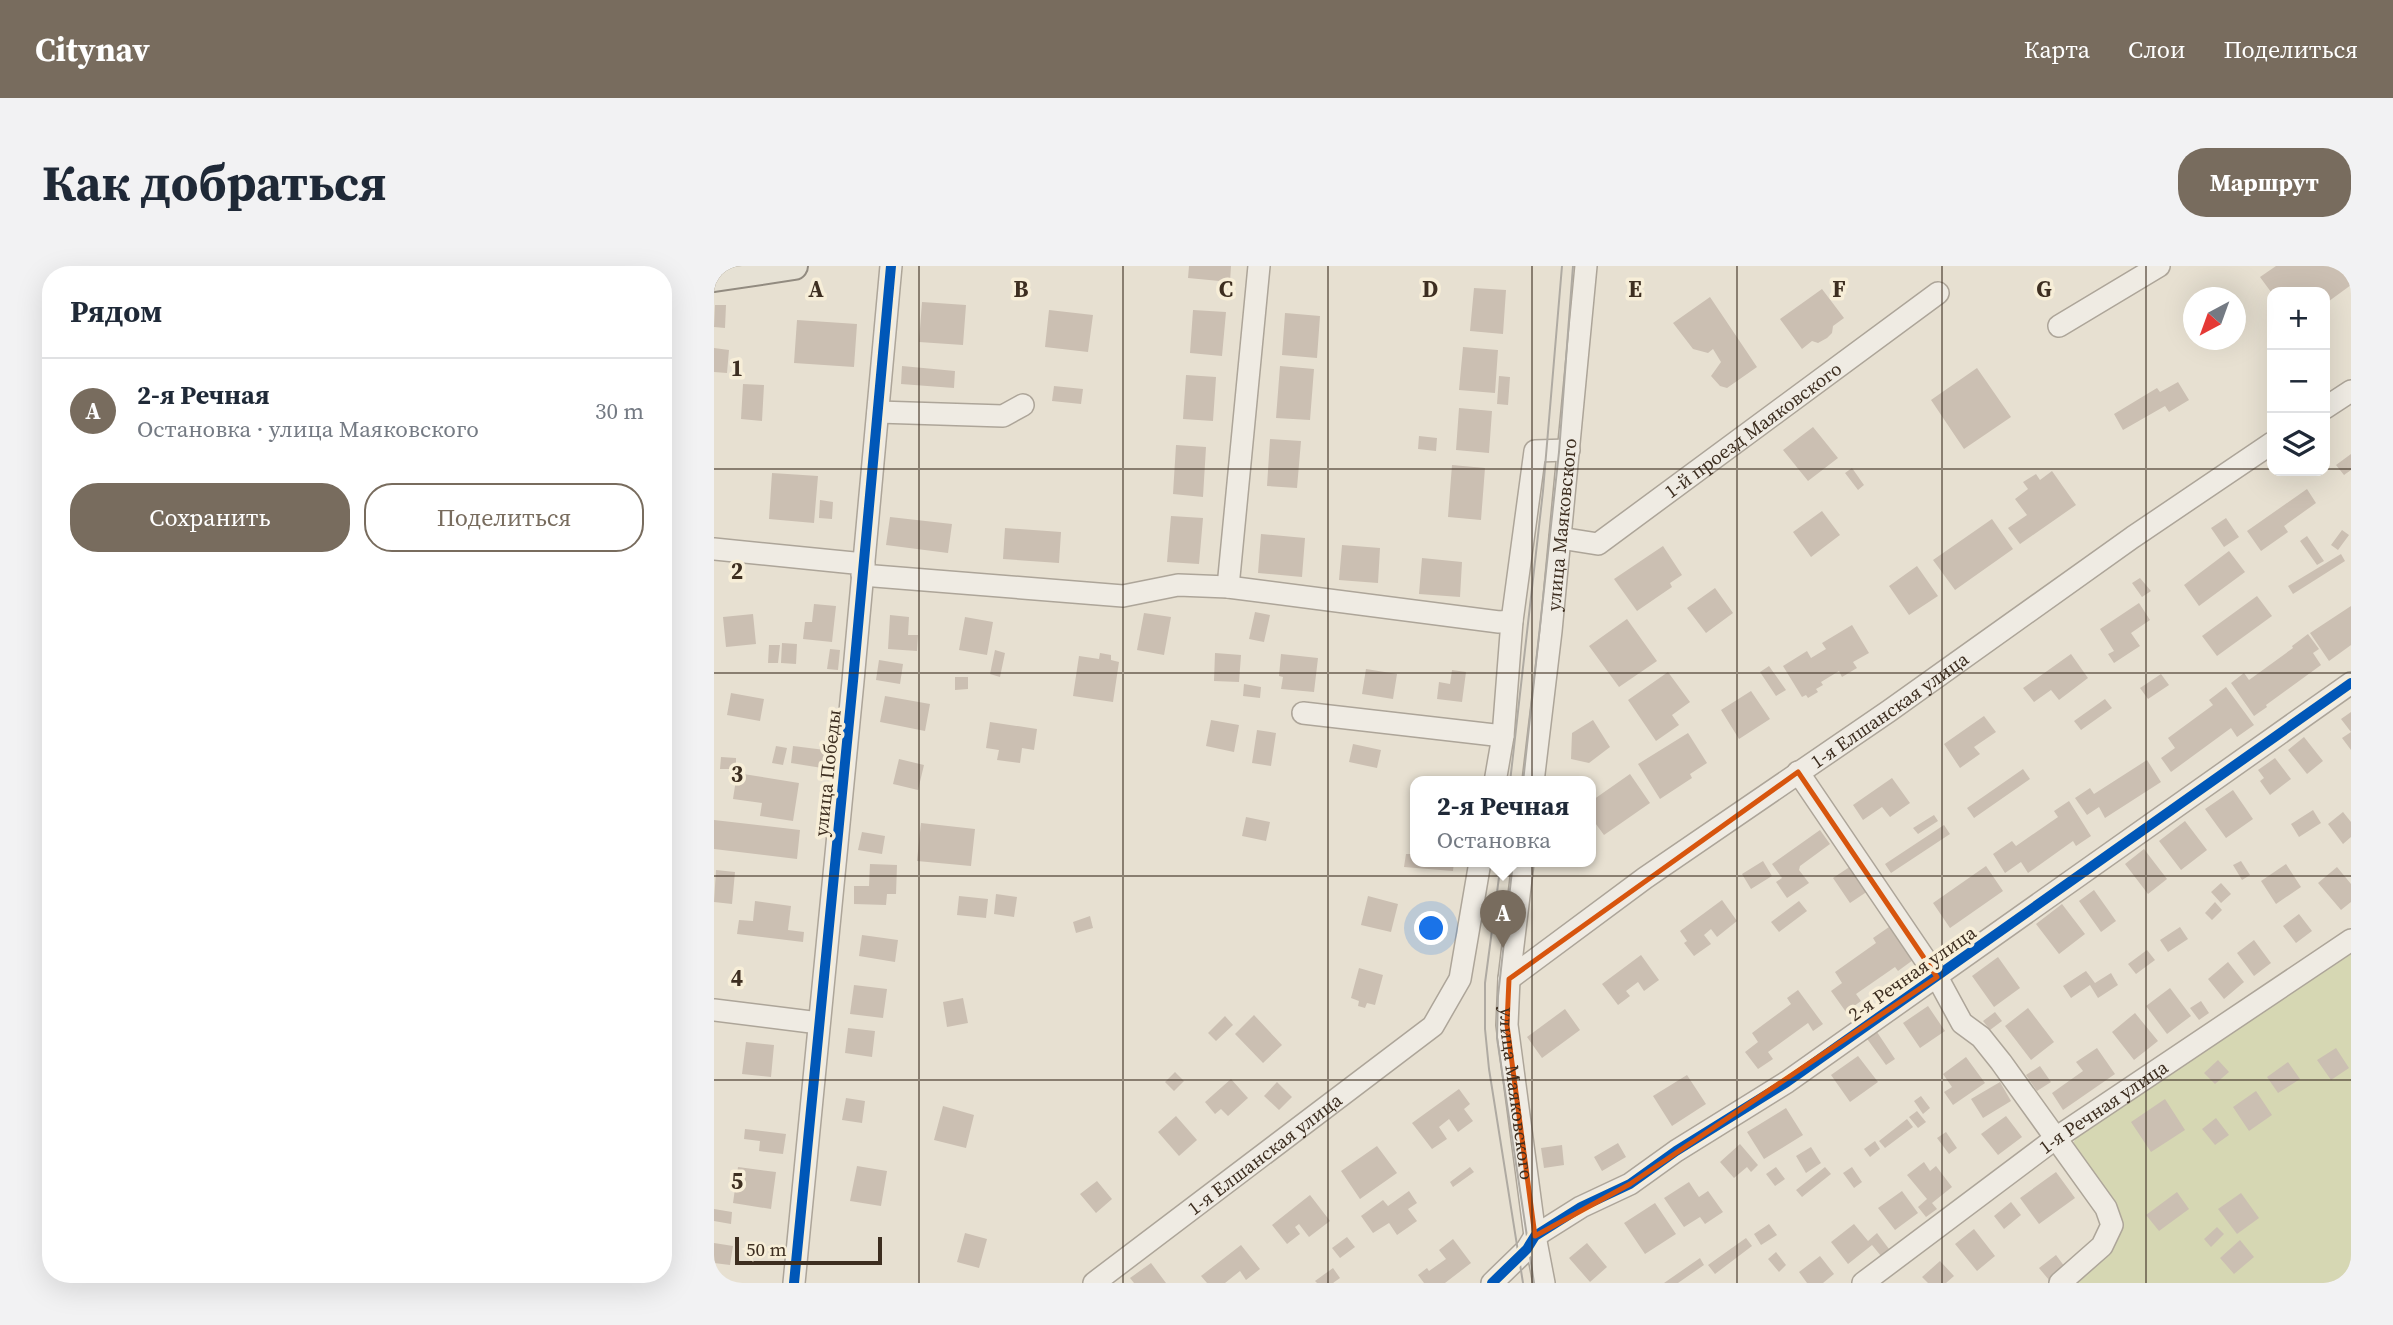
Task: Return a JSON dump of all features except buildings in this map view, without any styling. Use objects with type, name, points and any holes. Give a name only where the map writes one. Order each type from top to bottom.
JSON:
[{"type":"main road","points":[[714,278],[794,266]]},
{"type":"street","name":"улица Победы","points":[[794,1283],[891,266]]},
{"type":"street","points":[[1228,587],[1259,266]]},
{"type":"street","name":"улица Маяковского","points":[[1534,776],[1586,266]]},
{"type":"street","points":[[2059,326],[2159,266]]},
{"type":"street","name":"1-й проезд Маяковского","points":[[1560,538],[1598,544],[1938,293]]},
{"type":"street","points":[[2330,405],[2351,391]]},
{"type":"street","points":[[877,412],[1003,416],[1023,405]]},
{"type":"street","name":"1-я Елшанская улица","points":[[1509,979],[1646,878],[2267,446]]},
{"type":"street","points":[[1496,776],[1503,736],[1512,621],[1535,451],[1569,450]]},
{"type":"street","points":[[714,549],[863,570],[1123,596],[1178,585],[1228,587],[1485,620],[1512,621]]},
{"type":"street","name":"2-я Речная улица","points":[[1492,1283],[1527,1249],[1535,1236],[1581,1207],[1630,1184],[1676,1151],[1787,1082],[2351,683]]},
{"type":"street","points":[[1303,713],[1503,736]]},
{"type":"street","points":[[1798,772],[1937,977],[1962,1023],[1981,1037],[2106,1208],[2112,1225],[2102,1246],[2060,1283]]},
{"type":"street","name":"1-я Елшанская улица","points":[[1094,1283],[1433,1026],[1460,979],[1479,867]]},
{"type":"street","name":"улица Маяковского","points":[[1522,867],[1509,979],[1507,1025],[1535,1236],[1544,1283]]},
{"type":"street","name":"1-я Речная улица","points":[[1863,1283],[2056,1138],[2351,940]]},
{"type":"street","points":[[714,1010],[819,1023]]},
{"type":"highlighted area","points":[[1798,772],[1937,977],[1630,1184],[1535,1236],[1507,1025],[1509,979]]},
{"type":"green space","points":[[2351,954],[2351,1283],[2066,1283],[2115,1227],[2072,1146],[2077,1135]]},
{"type":"tram line","points":[[1511,776],[1543,491],[1562,266]]},
{"type":"tram line","points":[[1524,776],[1559,452],[1573,266]]},
{"type":"tram line","points":[[1500,867],[1485,983],[1485,1029],[1523,1283]]},
{"type":"tram line","points":[[1512,867],[1498,996],[1497,1038],[1534,1283]]},
{"type":"cycle path","points":[[794,1283],[891,266]]},
{"type":"cycle path","points":[[1492,1283],[1527,1249],[1535,1236],[1581,1207],[1630,1184],[1676,1151],[1787,1082],[2351,683]]},
{"type":"place","name":"2-я Речная","points":[[1503,948]]}]
